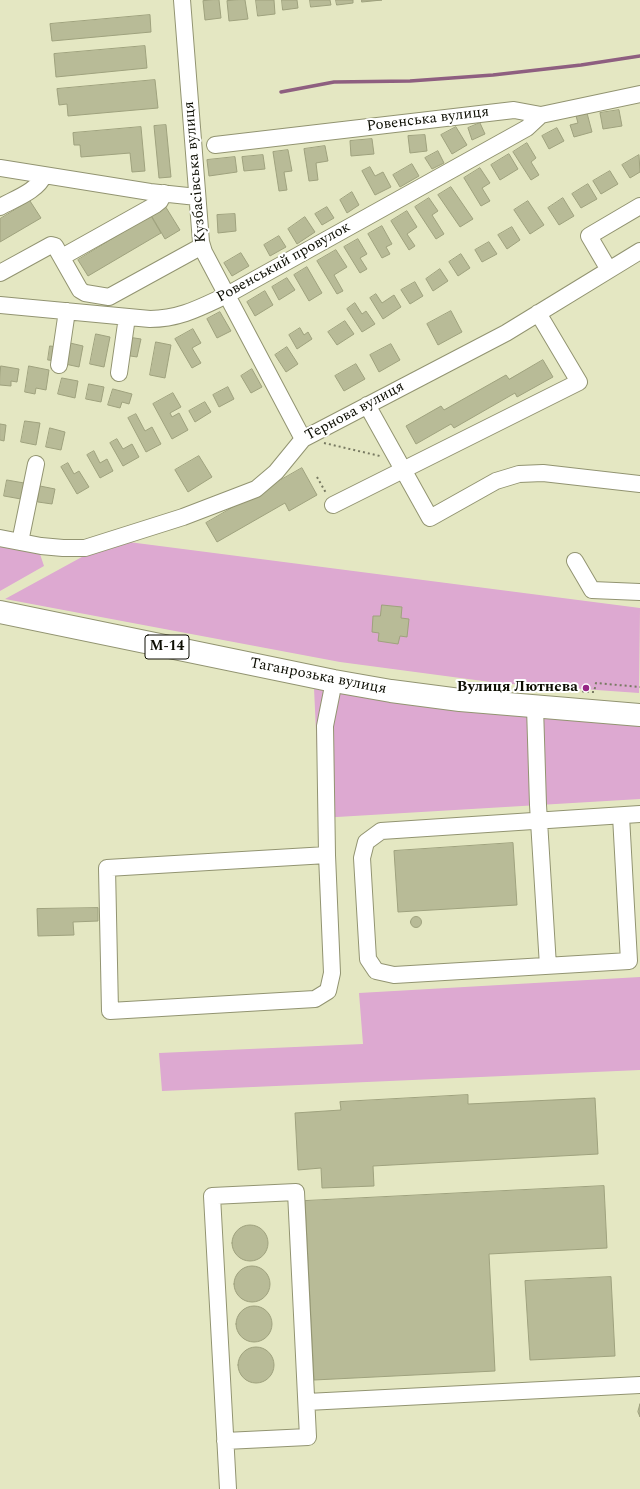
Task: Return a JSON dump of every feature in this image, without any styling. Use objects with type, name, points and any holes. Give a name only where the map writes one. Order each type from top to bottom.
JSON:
[{"type":"highway","name":"Таганрозька вулиця","points":[[0,612],[334,681],[428,696],[640,715]]},
{"type":"street","name":"Кузбасівська вулиця","points":[[182,0],[202,246],[303,438]]},
{"type":"street","name":"Ровенська вулиця","points":[[215,145],[514,110],[541,115],[640,94]]},
{"type":"street","name":"Ровенський провулок","points":[[0,305],[150,319],[176,317],[188,313],[227,295],[528,128],[541,115]]},
{"type":"street","points":[[0,168],[198,197]]},
{"type":"street","points":[[0,207],[37,186],[42,181],[44,175]]},
{"type":"street","points":[[62,258],[155,205],[164,193]]},
{"type":"street","points":[[609,270],[589,236],[640,206]]},
{"type":"street","points":[[0,273],[52,245],[57,248],[80,290],[84,293],[109,296],[202,246]]},
{"type":"street","name":"Тернова вулиця","points":[[0,538],[41,546],[85,548],[127,536],[225,502],[256,489],[276,472],[303,438],[506,333],[640,251]]},
{"type":"street","points":[[59,365],[67,311]]},
{"type":"street","points":[[333,505],[400,465],[579,382],[538,313]]},
{"type":"street","points":[[118,373],[127,317]]},
{"type":"street","points":[[367,406],[430,518],[496,480],[519,474],[543,473],[640,484]]},
{"type":"street","points":[[20,542],[36,464]]},
{"type":"street","points":[[575,561],[592,590],[640,592]]},
{"type":"street","points":[[327,855],[107,868],[110,1011],[315,999],[328,991],[332,973],[327,855],[325,726],[334,681]]},
{"type":"street","points":[[535,706],[539,821],[548,966]]},
{"type":"street","points":[[621,816],[629,961],[394,975],[376,971],[368,959],[362,858],[366,842],[381,831],[640,814]]},
{"type":"street","points":[[225,1441],[308,1436],[296,1192],[212,1196],[225,1441],[228,1489]]},
{"type":"street","points":[[307,1402],[640,1385]]},
{"type":"path","points":[[303,438],[400,465]]},
{"type":"path","points":[[317,477],[333,505]]},
{"type":"path","points":[[577,691],[594,692],[596,684],[640,687]]},
{"type":"shaded area","points":[[121,541],[640,608],[639,693],[498,683],[340,662],[5,599],[91,552]]},
{"type":"shaded area","points":[[0,543],[39,551],[44,566],[0,591]]},
{"type":"shaded area","points":[[314,688],[495,712],[640,725],[640,799],[320,818]]},
{"type":"shaded area","points":[[640,977],[640,1070],[162,1091],[159,1053],[363,1044],[359,993]]},
{"type":"building","points":[[219,0],[221,18],[205,20],[203,1]]},
{"type":"building","points":[[245,0],[248,19],[229,21],[227,1]]},
{"type":"building","points":[[256,0],[274,0],[275,14],[258,16]]},
{"type":"building","points":[[282,0],[297,0],[298,8],[283,10]]},
{"type":"building","points":[[310,0],[330,0],[331,5],[311,7]]},
{"type":"building","points":[[336,0],[353,0],[353,3],[337,5]]},
{"type":"building","points":[[362,0],[382,0],[362,2]]},
{"type":"building","points":[[150,15],[151,32],[52,41],[50,24]]},
{"type":"building","points":[[145,46],[147,68],[56,77],[54,54]]},
{"type":"building","points":[[155,80],[158,108],[68,116],[67,104],[59,105],[57,89]]},
{"type":"building","points":[[619,110],[622,126],[603,129],[600,113]]},
{"type":"building","points":[[587,113],[592,132],[574,137],[570,125],[578,123],[576,116]]},
{"type":"building","points":[[480,123],[485,134],[472,140],[468,128]]},
{"type":"building","points":[[166,125],[171,177],[159,178],[154,126]]},
{"type":"building","points":[[141,127],[145,171],[132,172],[130,153],[81,157],[80,145],[74,145],[73,133]]},
{"type":"building","points":[[456,127],[467,145],[452,154],[441,135]]},
{"type":"building","points":[[557,128],[564,141],[549,149],[542,136]]},
{"type":"building","points":[[425,135],[427,151],[410,153],[408,136]]},
{"type":"building","points":[[372,139],[374,154],[351,156],[350,141]]},
{"type":"building","points":[[527,143],[536,158],[531,162],[539,175],[531,180],[513,152]]},
{"type":"building","points":[[325,146],[328,161],[316,163],[318,180],[309,181],[304,149]]},
{"type":"building","points":[[288,150],[292,171],[284,172],[287,190],[279,191],[273,152]]},
{"type":"building","points":[[438,151],[444,163],[432,169],[425,158]]},
{"type":"building","points":[[509,154],[518,169],[500,180],[491,165]]},
{"type":"building","points":[[263,155],[265,169],[244,171],[242,157]]},
{"type":"building","points":[[639,155],[640,172],[630,178],[622,165]]},
{"type":"building","points":[[235,157],[237,172],[209,176],[207,160]]},
{"type":"building","points":[[412,164],[419,176],[400,187],[393,175]]},
{"type":"building","points":[[370,167],[375,176],[383,172],[391,187],[375,195],[362,171]]},
{"type":"building","points":[[480,168],[490,183],[482,188],[490,201],[481,206],[464,178]]},
{"type":"building","points":[[610,171],[618,184],[601,194],[593,181]]},
{"type":"building","points":[[588,184],[597,199],[581,208],[572,194]]},
{"type":"building","points":[[451,187],[473,219],[460,227],[438,195]]},
{"type":"building","points":[[352,192],[359,205],[347,213],[340,200]]},
{"type":"building","points":[[429,198],[438,211],[432,215],[444,234],[436,239],[415,207]]},
{"type":"building","points":[[563,198],[574,216],[559,225],[548,208]]},
{"type":"building","points":[[30,201],[41,218],[0,242],[0,219]]},
{"type":"building","points":[[162,201],[180,230],[165,239],[148,210]]},
{"type":"building","points":[[528,201],[544,225],[530,234],[514,210]]},
{"type":"building","points":[[327,207],[334,218],[322,225],[315,214]]},
{"type":"building","points":[[407,211],[417,227],[407,234],[415,246],[409,250],[391,221]]},
{"type":"building","points":[[235,214],[236,231],[218,233],[217,215]]},
{"type":"building","points":[[151,216],[161,233],[88,276],[78,260]]},
{"type":"building","points":[[305,217],[315,232],[297,244],[288,229]]},
{"type":"building","points":[[382,226],[392,244],[386,247],[390,254],[382,258],[368,234]]},
{"type":"building","points":[[512,227],[520,240],[507,249],[498,235]]},
{"type":"building","points":[[279,236],[286,247],[270,256],[264,245]]},
{"type":"building","points":[[358,239],[367,254],[360,258],[367,269],[360,273],[344,247]]},
{"type":"building","points":[[489,242],[497,254],[482,262],[475,250]]},
{"type":"building","points":[[336,250],[347,267],[334,275],[343,291],[337,294],[317,261]]},
{"type":"building","points":[[241,253],[249,266],[232,276],[224,263]]},
{"type":"building","points":[[461,254],[470,268],[458,276],[449,262]]},
{"type":"building","points":[[307,267],[322,293],[309,301],[294,275]]},
{"type":"building","points":[[440,269],[448,281],[433,291],[426,279]]},
{"type":"building","points":[[287,278],[295,290],[279,300],[272,287]]},
{"type":"building","points":[[415,282],[423,296],[410,304],[401,290]]},
{"type":"building","points":[[265,291],[273,305],[255,316],[247,302]]},
{"type":"building","points":[[376,294],[382,303],[394,295],[401,307],[383,319],[370,298]]},
{"type":"building","points":[[355,303],[362,314],[366,311],[375,324],[362,332],[347,309]]},
{"type":"building","points":[[451,311],[462,332],[438,345],[427,324]]},
{"type":"building","points":[[220,312],[231,331],[217,338],[207,319]]},
{"type":"building","points":[[345,321],[354,334],[337,345],[328,332]]},
{"type":"building","points":[[300,328],[304,335],[308,332],[312,339],[297,349],[289,335]]},
{"type":"building","points":[[193,329],[201,343],[192,348],[201,363],[192,368],[175,339]]},
{"type":"building","points":[[96,334],[110,337],[104,367],[90,364]]},
{"type":"building","points":[[128,337],[141,339],[137,357],[124,355]]},
{"type":"building","points":[[156,342],[171,345],[165,378],[150,375]]},
{"type":"building","points":[[70,343],[83,346],[79,367],[65,364]]},
{"type":"building","points":[[391,344],[400,360],[379,372],[370,355]]},
{"type":"building","points":[[50,346],[59,347],[57,361],[48,360]]},
{"type":"building","points":[[287,347],[298,364],[286,372],[275,355]]},
{"type":"building","points":[[543,360],[553,377],[517,397],[515,393],[454,428],[451,424],[416,444],[406,426],[441,406],[444,410],[506,375],[509,379]]},
{"type":"building","points":[[356,364],[365,379],[344,391],[335,376]]},
{"type":"building","points":[[1,366],[19,369],[17,382],[11,381],[11,386],[0,385]]},
{"type":"building","points":[[29,366],[49,370],[46,390],[36,388],[35,394],[25,392]]},
{"type":"building","points":[[252,369],[262,387],[251,393],[241,376]]},
{"type":"building","points":[[62,378],[78,381],[75,398],[58,394]]},
{"type":"building","points":[[89,384],[104,387],[101,402],[86,399]]},
{"type":"building","points":[[228,387],[234,399],[219,407],[213,395]]},
{"type":"building","points":[[113,389],[132,394],[129,404],[122,402],[120,408],[108,405]]},
{"type":"building","points":[[173,393],[181,407],[170,413],[172,417],[179,413],[188,430],[172,439],[153,404]]},
{"type":"building","points":[[205,402],[211,412],[195,422],[189,411]]},
{"type":"building","points":[[136,414],[145,431],[152,427],[161,444],[146,452],[128,418]]},
{"type":"building","points":[[25,421],[40,423],[36,445],[21,442]]},
{"type":"building","points":[[0,424],[6,425],[4,441],[0,440]]},
{"type":"building","points":[[50,428],[65,432],[61,450],[46,447]]},
{"type":"building","points":[[117,439],[123,449],[132,444],[139,457],[123,466],[110,443]]},
{"type":"building","points":[[94,451],[100,463],[107,459],[113,471],[100,478],[87,455]]},
{"type":"building","points":[[199,456],[212,477],[188,492],[175,470]]},
{"type":"building","points":[[68,463],[74,474],[79,471],[89,487],[77,494],[61,467]]},
{"type":"building","points":[[302,468],[317,495],[289,511],[285,503],[217,542],[206,523]]},
{"type":"building","points":[[7,480],[24,483],[21,499],[4,496]]},
{"type":"building","points":[[40,486],[55,489],[52,504],[38,502]]},
{"type":"building","points":[[382,605],[402,607],[401,618],[409,619],[407,637],[400,636],[398,644],[378,641],[379,633],[372,632],[373,616],[380,616]]},
{"type":"building","points":[[513,843],[517,905],[398,912],[394,851]]},
{"type":"building","points":[[98,908],[98,921],[73,922],[74,935],[38,936],[37,909]]},
{"type":"building","points":[[416,916],[420,918],[422,922],[420,926],[416,928],[412,926],[410,922],[412,918]]},
{"type":"building","points":[[468,1095],[468,1104],[595,1098],[598,1154],[373,1166],[374,1186],[322,1188],[321,1168],[298,1170],[295,1113],[341,1110],[340,1102]]},
{"type":"building","points":[[604,1186],[607,1248],[489,1254],[495,1371],[314,1380],[305,1201]]},
{"type":"building","points":[[253,1225],[263,1230],[267,1236],[267,1250],[263,1256],[257,1260],[247,1261],[237,1256],[233,1250],[232,1240],[237,1230],[243,1226]]},
{"type":"building","points":[[255,1266],[265,1271],[269,1277],[269,1291],[265,1297],[259,1301],[249,1302],[239,1297],[235,1291],[234,1281],[239,1271],[245,1267]]},
{"type":"building","points":[[611,1277],[615,1356],[530,1360],[525,1281]]},
{"type":"building","points":[[257,1306],[267,1311],[271,1317],[271,1331],[267,1337],[261,1341],[251,1342],[241,1337],[237,1331],[236,1321],[241,1311],[247,1307]]},
{"type":"building","points":[[259,1347],[269,1352],[273,1358],[273,1372],[269,1378],[263,1382],[253,1383],[243,1378],[239,1372],[238,1362],[243,1352],[249,1348]]},
{"type":"building","points":[[640,1404],[640,1417],[638,1412]]},
{"type":"waterway","points":[[281,92],[334,82],[410,81],[493,75],[581,65],[640,56]]},
{"type":"place","name":"Вулиця Лютнева","points":[[586,688]]}]
